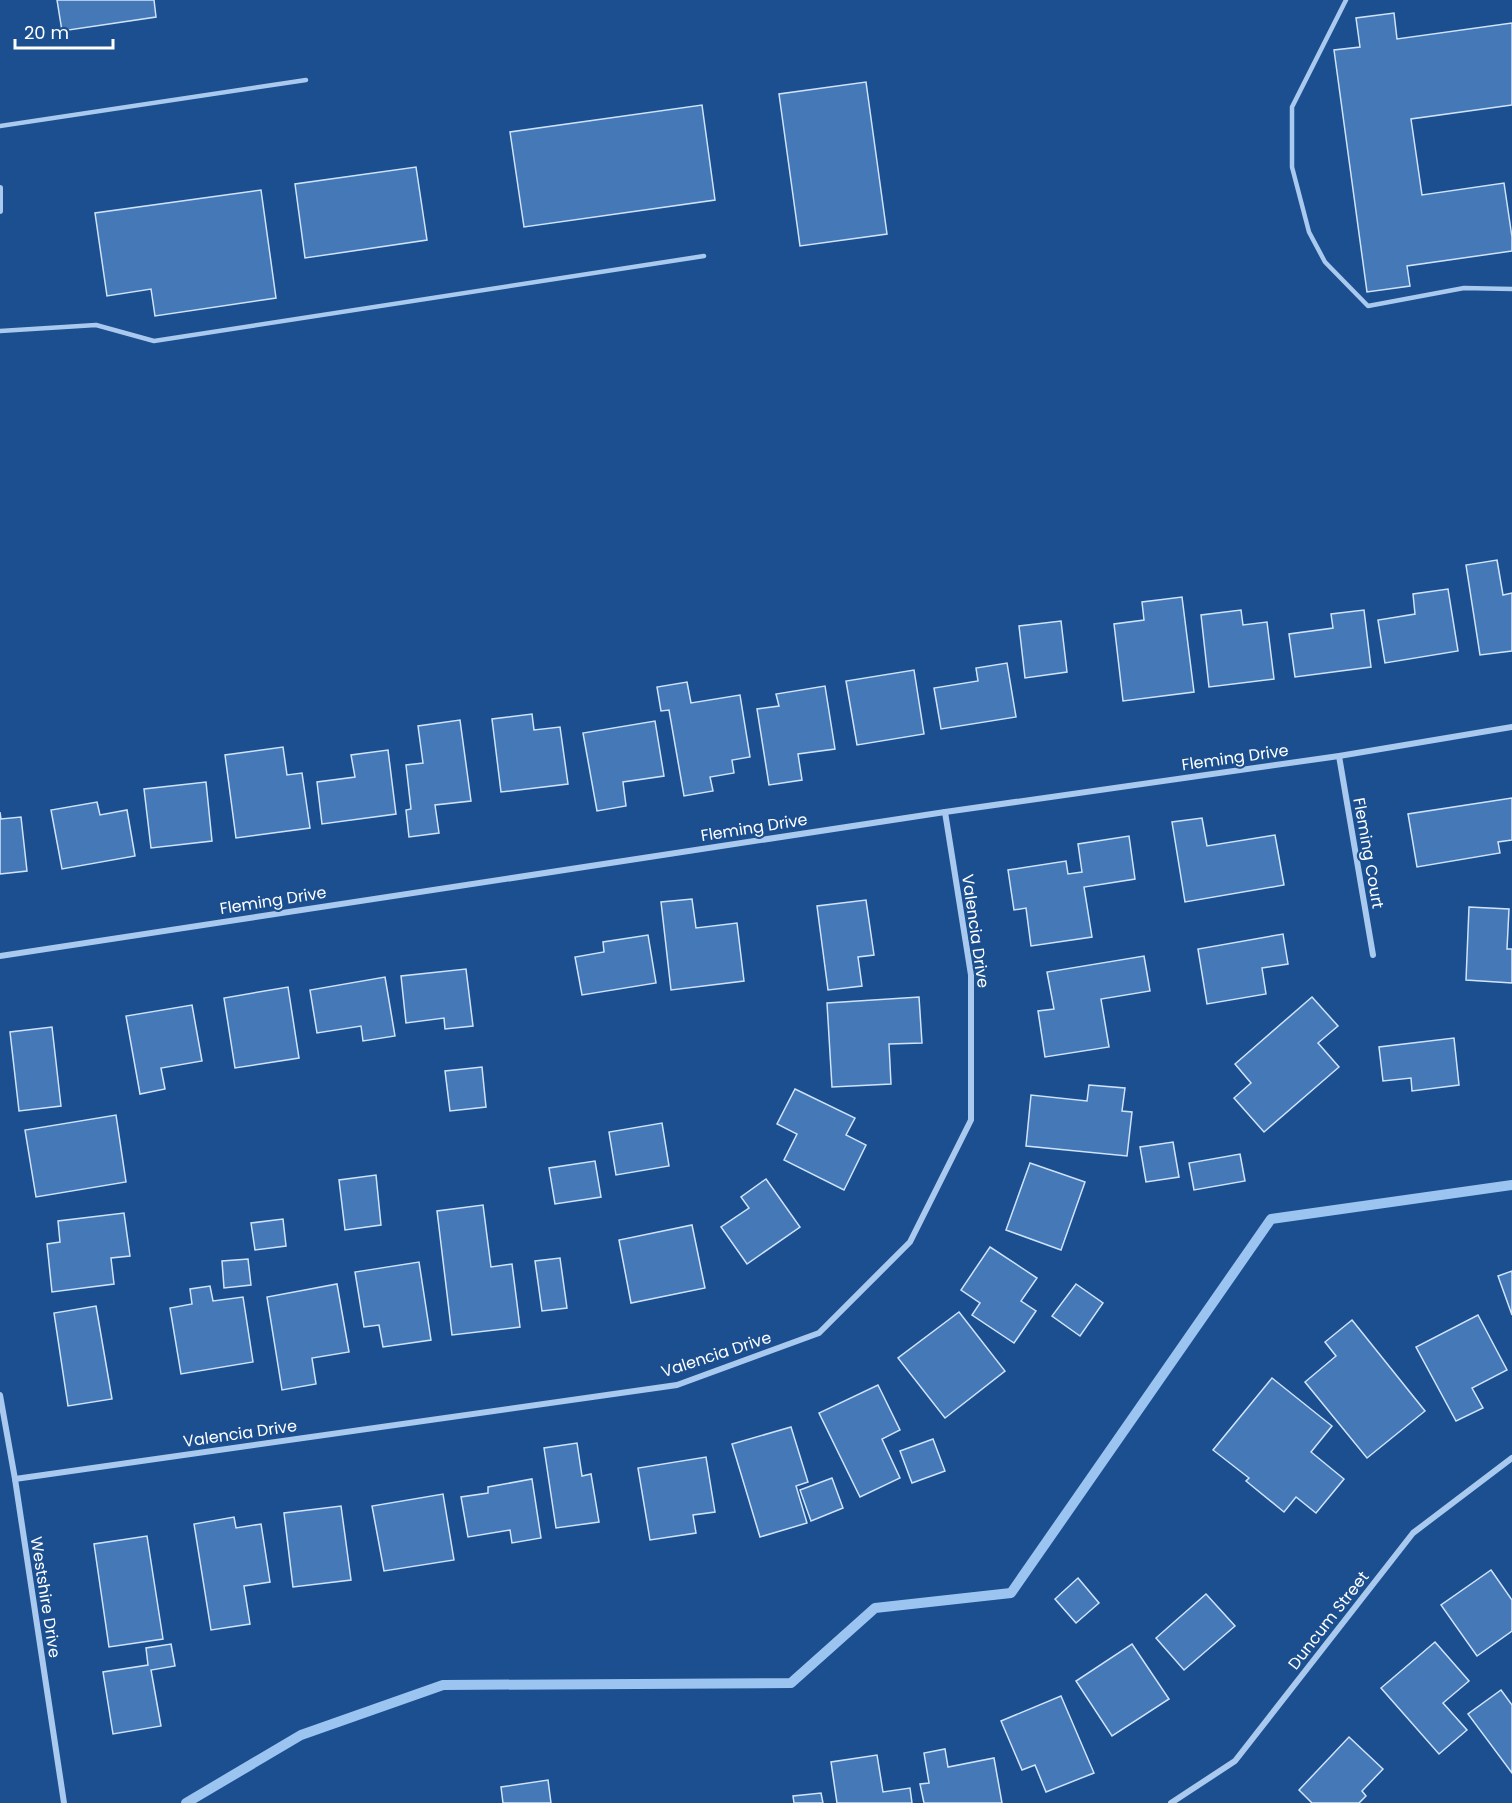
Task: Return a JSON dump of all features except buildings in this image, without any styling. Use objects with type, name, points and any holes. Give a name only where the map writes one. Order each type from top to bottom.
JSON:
[{"type":"street","points":[[0,188],[0,211]]},
{"type":"street","name":"Fleming Drive","points":[[0,956],[945,812],[1339,756],[1512,727]]},
{"type":"street","name":"Fleming Court","points":[[1339,756],[1373,955]]},
{"type":"street","name":"Valencia Drive","points":[[15,1479],[677,1385],[819,1333],[910,1242],[971,1120],[971,975],[945,812]]},
{"type":"street","name":"Westshire Drive","points":[[0,1395],[64,1800]]},
{"type":"street","name":"Duncum Street","points":[[1171,1803],[1235,1761],[1413,1533],[1512,1458]]},
{"type":"lane","points":[[1346,0],[1292,106],[1292,167],[1309,232],[1324,262],[1368,306],[1464,288],[1512,289]]},
{"type":"lane","points":[[0,126],[306,80]]},
{"type":"lane","points":[[0,330],[96,325],[154,341],[704,256]]},
{"type":"waterway","points":[[186,1803],[301,1735],[443,1685],[791,1683],[875,1608],[1011,1593],[1271,1219],[1512,1185]]}]
